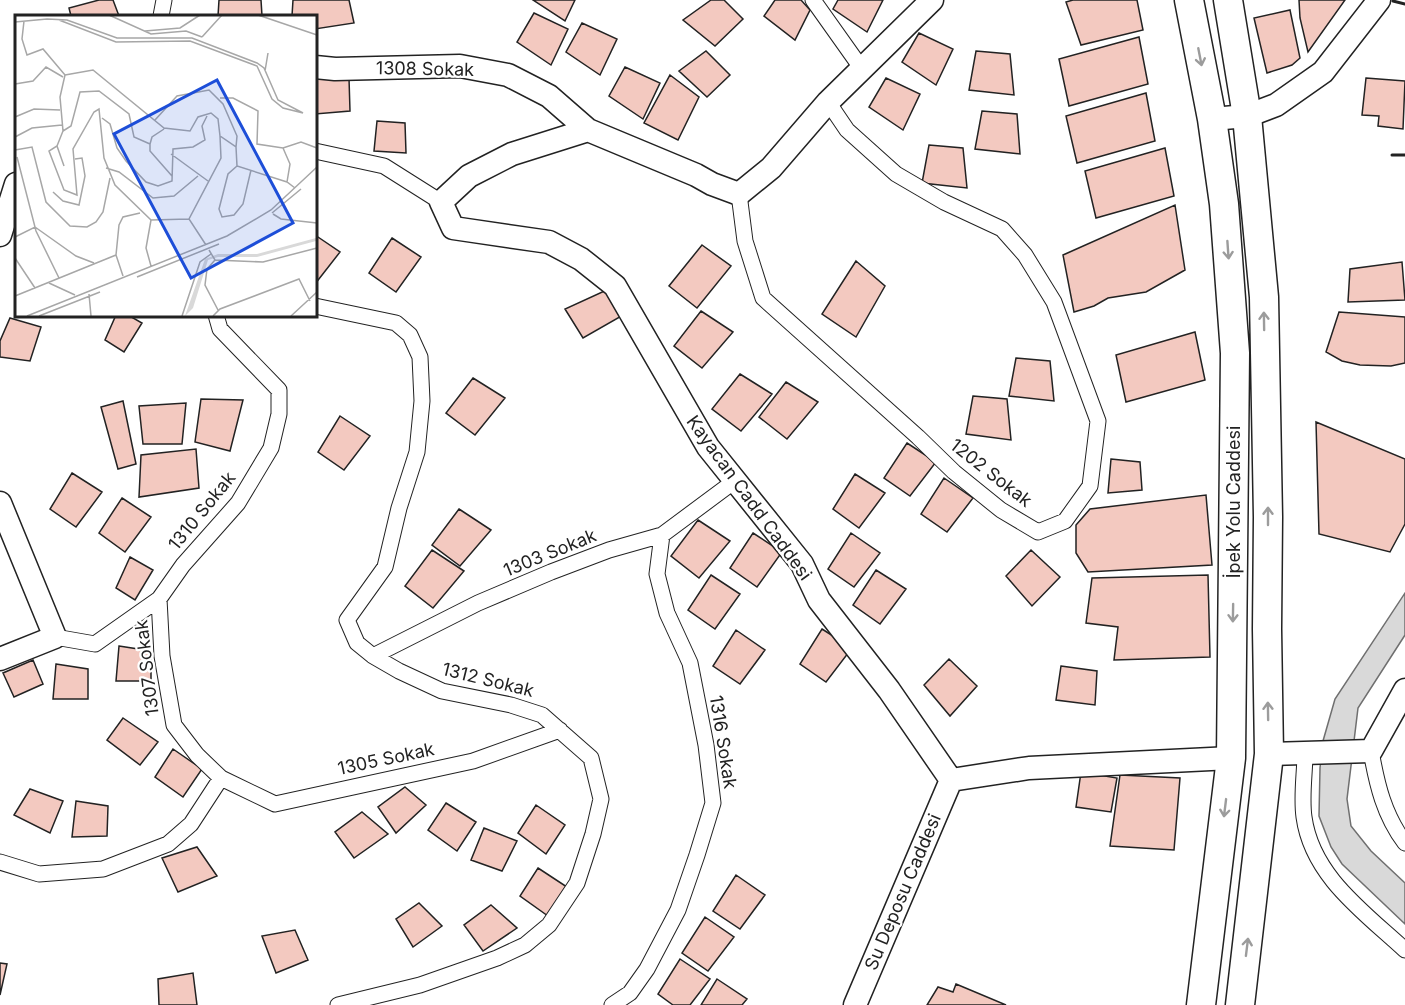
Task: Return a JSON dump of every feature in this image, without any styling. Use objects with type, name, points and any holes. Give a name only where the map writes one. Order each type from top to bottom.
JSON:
[{"type":"highway","name":"İpek Yolu Caddesi","points":[[1189,0],[1212,119],[1224,204],[1235,353],[1231,758],[1201,1005]]},
{"type":"highway","name":"İpek Yolu Caddesi","points":[[1228,0],[1247,116],[1264,297],[1268,517],[1269,754],[1240,1005]]},
{"type":"street","points":[[161,15],[164,0]]},
{"type":"street","points":[[813,0],[862,69]]},
{"type":"street","points":[[316,151],[384,166],[441,202],[469,176],[512,154],[588,130],[739,194],[771,168],[828,102],[932,0]]},
{"type":"street","points":[[1212,119],[1247,116],[1276,105],[1323,72],[1379,0]]},
{"type":"street","name":"1308 Sokak","points":[[316,67],[335,69],[460,66],[508,75],[549,96],[588,130]]},
{"type":"street","name":"1202 Sokak","points":[[739,194],[745,241],[763,298],[954,472],[1001,510],[1038,532],[1065,521],[1090,486],[1098,422],[1054,302],[1025,255],[1002,229],[944,202],[896,174],[848,130],[828,102]]},
{"type":"street","points":[[0,236],[15,187]]},
{"type":"street","name":"Kayacan Cadd Caddesi","points":[[441,202],[453,228],[549,242],[580,259],[615,285],[708,447],[802,564],[819,600],[889,690],[951,780]]},
{"type":"street","name":"1312 Sokak","points":[[316,306],[396,323],[410,335],[420,357],[422,400],[417,452],[399,508],[386,567],[347,620],[357,643],[373,656],[399,671],[442,692],[511,705],[542,714],[591,758],[601,799],[593,834],[577,883],[549,925],[525,945],[497,958],[420,985],[338,1005]]},
{"type":"street","name":"1310 Sokak","points":[[55,637],[95,644],[159,599],[183,565],[238,503],[272,448],[279,414],[279,390],[220,329],[216,316]]},
{"type":"street","name":"1303 Sokak","points":[[373,656],[460,612],[551,572],[609,550],[662,535],[736,480]]},
{"type":"street","points":[[0,503],[55,637],[0,659]]},
{"type":"street","name":"1316 Sokak","points":[[612,1005],[630,993],[678,910],[698,855],[713,803],[706,745],[690,663],[667,613],[657,574],[662,535]]},
{"type":"street","name":"1307 Sokak","points":[[159,599],[162,656],[174,725],[197,755],[221,778]]},
{"type":"street","points":[[1364,752],[1405,690]]},
{"type":"street","name":"1305 Sokak","points":[[221,778],[275,804],[473,761],[560,730]]},
{"type":"street","points":[[1310,752],[1304,815],[1309,838],[1318,859],[1334,884],[1405,950]]},
{"type":"street","points":[[1269,754],[1364,752]]},
{"type":"street","points":[[1364,752],[1383,806],[1395,830],[1405,843]]},
{"type":"street","points":[[951,780],[1029,768],[1231,758]]},
{"type":"street","points":[[0,862],[39,874],[103,869],[114,865],[168,844],[191,824],[221,778]]},
{"type":"street","name":"Su Deposu Caddesi","points":[[855,1005],[951,780]]},
{"type":"shaded area","points":[[1405,593],[1405,635],[1358,708],[1347,799],[1351,826],[1371,851],[1405,883],[1405,924],[1342,864],[1331,847],[1319,816],[1323,741],[1335,699]]},
{"type":"building","points":[[99,0],[113,0],[119,15],[71,15],[69,8]]},
{"type":"building","points":[[219,0],[261,0],[262,15],[218,15]]},
{"type":"building","points":[[293,0],[349,0],[354,23],[316,29],[316,15],[292,15]]},
{"type":"building","points":[[533,0],[575,0],[565,21]]},
{"type":"building","points":[[711,0],[724,0],[743,19],[715,46],[683,20]]},
{"type":"building","points":[[775,0],[801,0],[810,10],[795,40],[764,16]]},
{"type":"building","points":[[838,0],[883,0],[867,32],[833,9]]},
{"type":"building","points":[[1073,0],[1137,0],[1143,30],[1081,45],[1066,2]]},
{"type":"building","points":[[1299,0],[1345,0],[1308,52],[1300,18]]},
{"type":"building","points":[[1290,10],[1300,58],[1292,65],[1267,73],[1254,18]]},
{"type":"building","points":[[534,13],[568,29],[551,65],[517,42]]},
{"type":"building","points":[[582,23],[617,39],[600,75],[566,52]]},
{"type":"building","points":[[919,33],[953,49],[936,85],[902,62]]},
{"type":"building","points":[[1139,37],[1148,84],[1069,106],[1059,59]]},
{"type":"building","points":[[706,51],[730,75],[707,97],[679,71]]},
{"type":"building","points":[[976,51],[1010,54],[1014,95],[969,90]]},
{"type":"building","points":[[625,67],[660,83],[643,119],[609,96]]},
{"type":"building","points":[[670,75],[699,97],[678,140],[644,123]]},
{"type":"building","points":[[316,76],[349,78],[350,111],[316,114]]},
{"type":"building","points":[[886,78],[920,94],[903,130],[869,107]]},
{"type":"building","points":[[1366,78],[1405,81],[1403,129],[1378,126],[1379,116],[1362,115]]},
{"type":"building","points":[[1146,93],[1155,141],[1077,163],[1066,116]]},
{"type":"building","points":[[982,111],[1017,114],[1020,154],[975,149]]},
{"type":"building","points":[[377,121],[405,123],[406,153],[374,151]]},
{"type":"building","points":[[929,145],[963,148],[967,188],[922,183]]},
{"type":"building","points":[[1165,148],[1174,196],[1096,218],[1085,171]]},
{"type":"building","points":[[1175,205],[1185,270],[1146,292],[1108,298],[1094,306],[1074,312],[1063,255]]},
{"type":"building","points":[[316,236],[340,252],[316,283]]},
{"type":"building","points":[[392,238],[421,257],[396,292],[369,273]]},
{"type":"building","points":[[702,245],[731,266],[697,308],[669,286]]},
{"type":"building","points":[[856,261],[885,286],[856,337],[822,314]]},
{"type":"building","points":[[1402,262],[1405,300],[1348,302],[1350,269]]},
{"type":"building","points":[[611,288],[625,314],[583,338],[565,309]]},
{"type":"building","points":[[701,311],[733,332],[702,368],[674,346]]},
{"type":"building","points":[[1339,312],[1405,317],[1405,363],[1391,366],[1360,365],[1342,361],[1326,352]]},
{"type":"building","points":[[116,316],[130,316],[142,323],[124,352],[105,340]]},
{"type":"building","points":[[10,318],[41,327],[30,361],[0,357],[0,341]]},
{"type":"building","points":[[1195,332],[1205,380],[1126,402],[1116,355]]},
{"type":"building","points":[[1016,358],[1050,361],[1054,401],[1009,396]]},
{"type":"building","points":[[740,374],[772,394],[741,431],[712,409]]},
{"type":"building","points":[[473,378],[505,398],[475,435],[446,413]]},
{"type":"building","points":[[786,382],[818,402],[787,439],[759,417]]},
{"type":"building","points":[[973,396],[1007,399],[1011,440],[966,434]]},
{"type":"building","points":[[201,399],[243,400],[230,451],[195,442]]},
{"type":"building","points":[[123,401],[136,464],[118,469],[101,407]]},
{"type":"building","points":[[186,403],[182,444],[143,444],[139,406]]},
{"type":"building","points":[[340,416],[370,436],[344,470],[318,452]]},
{"type":"building","points":[[1316,422],[1405,459],[1405,524],[1390,552],[1319,534]]},
{"type":"building","points":[[907,443],[936,462],[910,496],[884,478]]},
{"type":"building","points":[[196,449],[199,488],[139,497],[141,455]]},
{"type":"building","points":[[1111,459],[1140,462],[1142,490],[1108,493]]},
{"type":"building","points":[[72,473],[102,492],[76,527],[50,509]]},
{"type":"building","points":[[855,474],[885,493],[859,528],[833,509]]},
{"type":"building","points":[[944,478],[973,498],[947,532],[921,514]]},
{"type":"building","points":[[1206,495],[1212,565],[1088,572],[1076,553],[1076,525],[1090,509]]},
{"type":"building","points":[[122,498],[151,517],[125,552],[99,533]]},
{"type":"building","points":[[459,509],[491,530],[460,566],[432,545]]},
{"type":"building","points":[[698,520],[730,541],[699,578],[671,556]]},
{"type":"building","points":[[753,533],[782,552],[757,587],[730,568]]},
{"type":"building","points":[[851,533],[880,553],[854,587],[828,569]]},
{"type":"building","points":[[432,550],[464,571],[433,608],[405,586]]},
{"type":"building","points":[[1031,550],[1060,577],[1032,606],[1006,576]]},
{"type":"building","points":[[130,557],[153,570],[135,600],[116,588]]},
{"type":"building","points":[[876,570],[906,589],[880,624],[853,605]]},
{"type":"building","points":[[711,575],[740,594],[715,629],[688,610]]},
{"type":"building","points":[[1208,575],[1210,657],[1114,660],[1118,627],[1086,623],[1092,578]]},
{"type":"building","points":[[822,629],[852,648],[826,682],[800,664]]},
{"type":"building","points":[[736,630],[765,650],[740,684],[713,666]]},
{"type":"building","points":[[119,646],[151,651],[151,681],[116,681]]},
{"type":"building","points":[[949,659],[977,686],[950,716],[924,685]]},
{"type":"building","points":[[33,660],[43,684],[14,697],[3,673]]},
{"type":"building","points":[[56,664],[88,669],[88,699],[53,699]]},
{"type":"building","points":[[1061,666],[1097,671],[1095,705],[1056,700]]},
{"type":"building","points":[[123,718],[158,742],[140,765],[107,740]]},
{"type":"building","points":[[173,749],[202,769],[183,797],[155,777]]},
{"type":"building","points":[[1081,772],[1117,778],[1111,812],[1076,807]]},
{"type":"building","points":[[1120,775],[1180,778],[1174,850],[1110,846]]},
{"type":"building","points":[[405,787],[426,805],[396,833],[378,807]]},
{"type":"building","points":[[30,789],[63,801],[50,833],[14,815]]},
{"type":"building","points":[[76,801],[108,806],[107,836],[72,837]]},
{"type":"building","points":[[446,803],[476,822],[457,851],[428,830]]},
{"type":"building","points":[[536,805],[565,825],[546,854],[518,833]]},
{"type":"building","points":[[362,812],[388,834],[354,858],[335,832]]},
{"type":"building","points":[[484,828],[517,841],[502,871],[471,860]]},
{"type":"building","points":[[197,847],[217,876],[178,892],[162,858]]},
{"type":"building","points":[[538,868],[567,887],[548,916],[520,896]]},
{"type":"building","points":[[736,875],[765,895],[740,929],[713,911]]},
{"type":"building","points":[[419,903],[442,926],[413,947],[396,919]]},
{"type":"building","points":[[491,905],[517,928],[483,951],[464,925]]},
{"type":"building","points":[[705,917],[734,937],[708,971],[682,953]]},
{"type":"building","points":[[295,930],[308,960],[276,973],[262,936]]},
{"type":"building","points":[[680,959],[710,979],[690,1005],[673,1005],[658,994]]},
{"type":"building","points":[[0,963],[7,964],[0,995]]},
{"type":"building","points":[[193,973],[197,1005],[159,1005],[158,979]]},
{"type":"building","points":[[717,979],[747,999],[742,1005],[701,1005]]},
{"type":"building","points":[[956,984],[1006,1005],[927,1005],[938,987],[953,992]]},
{"type":"wall","points":[[1393,1],[1405,4]]},
{"type":"wall","points":[[1392,155],[1405,155]]}]
